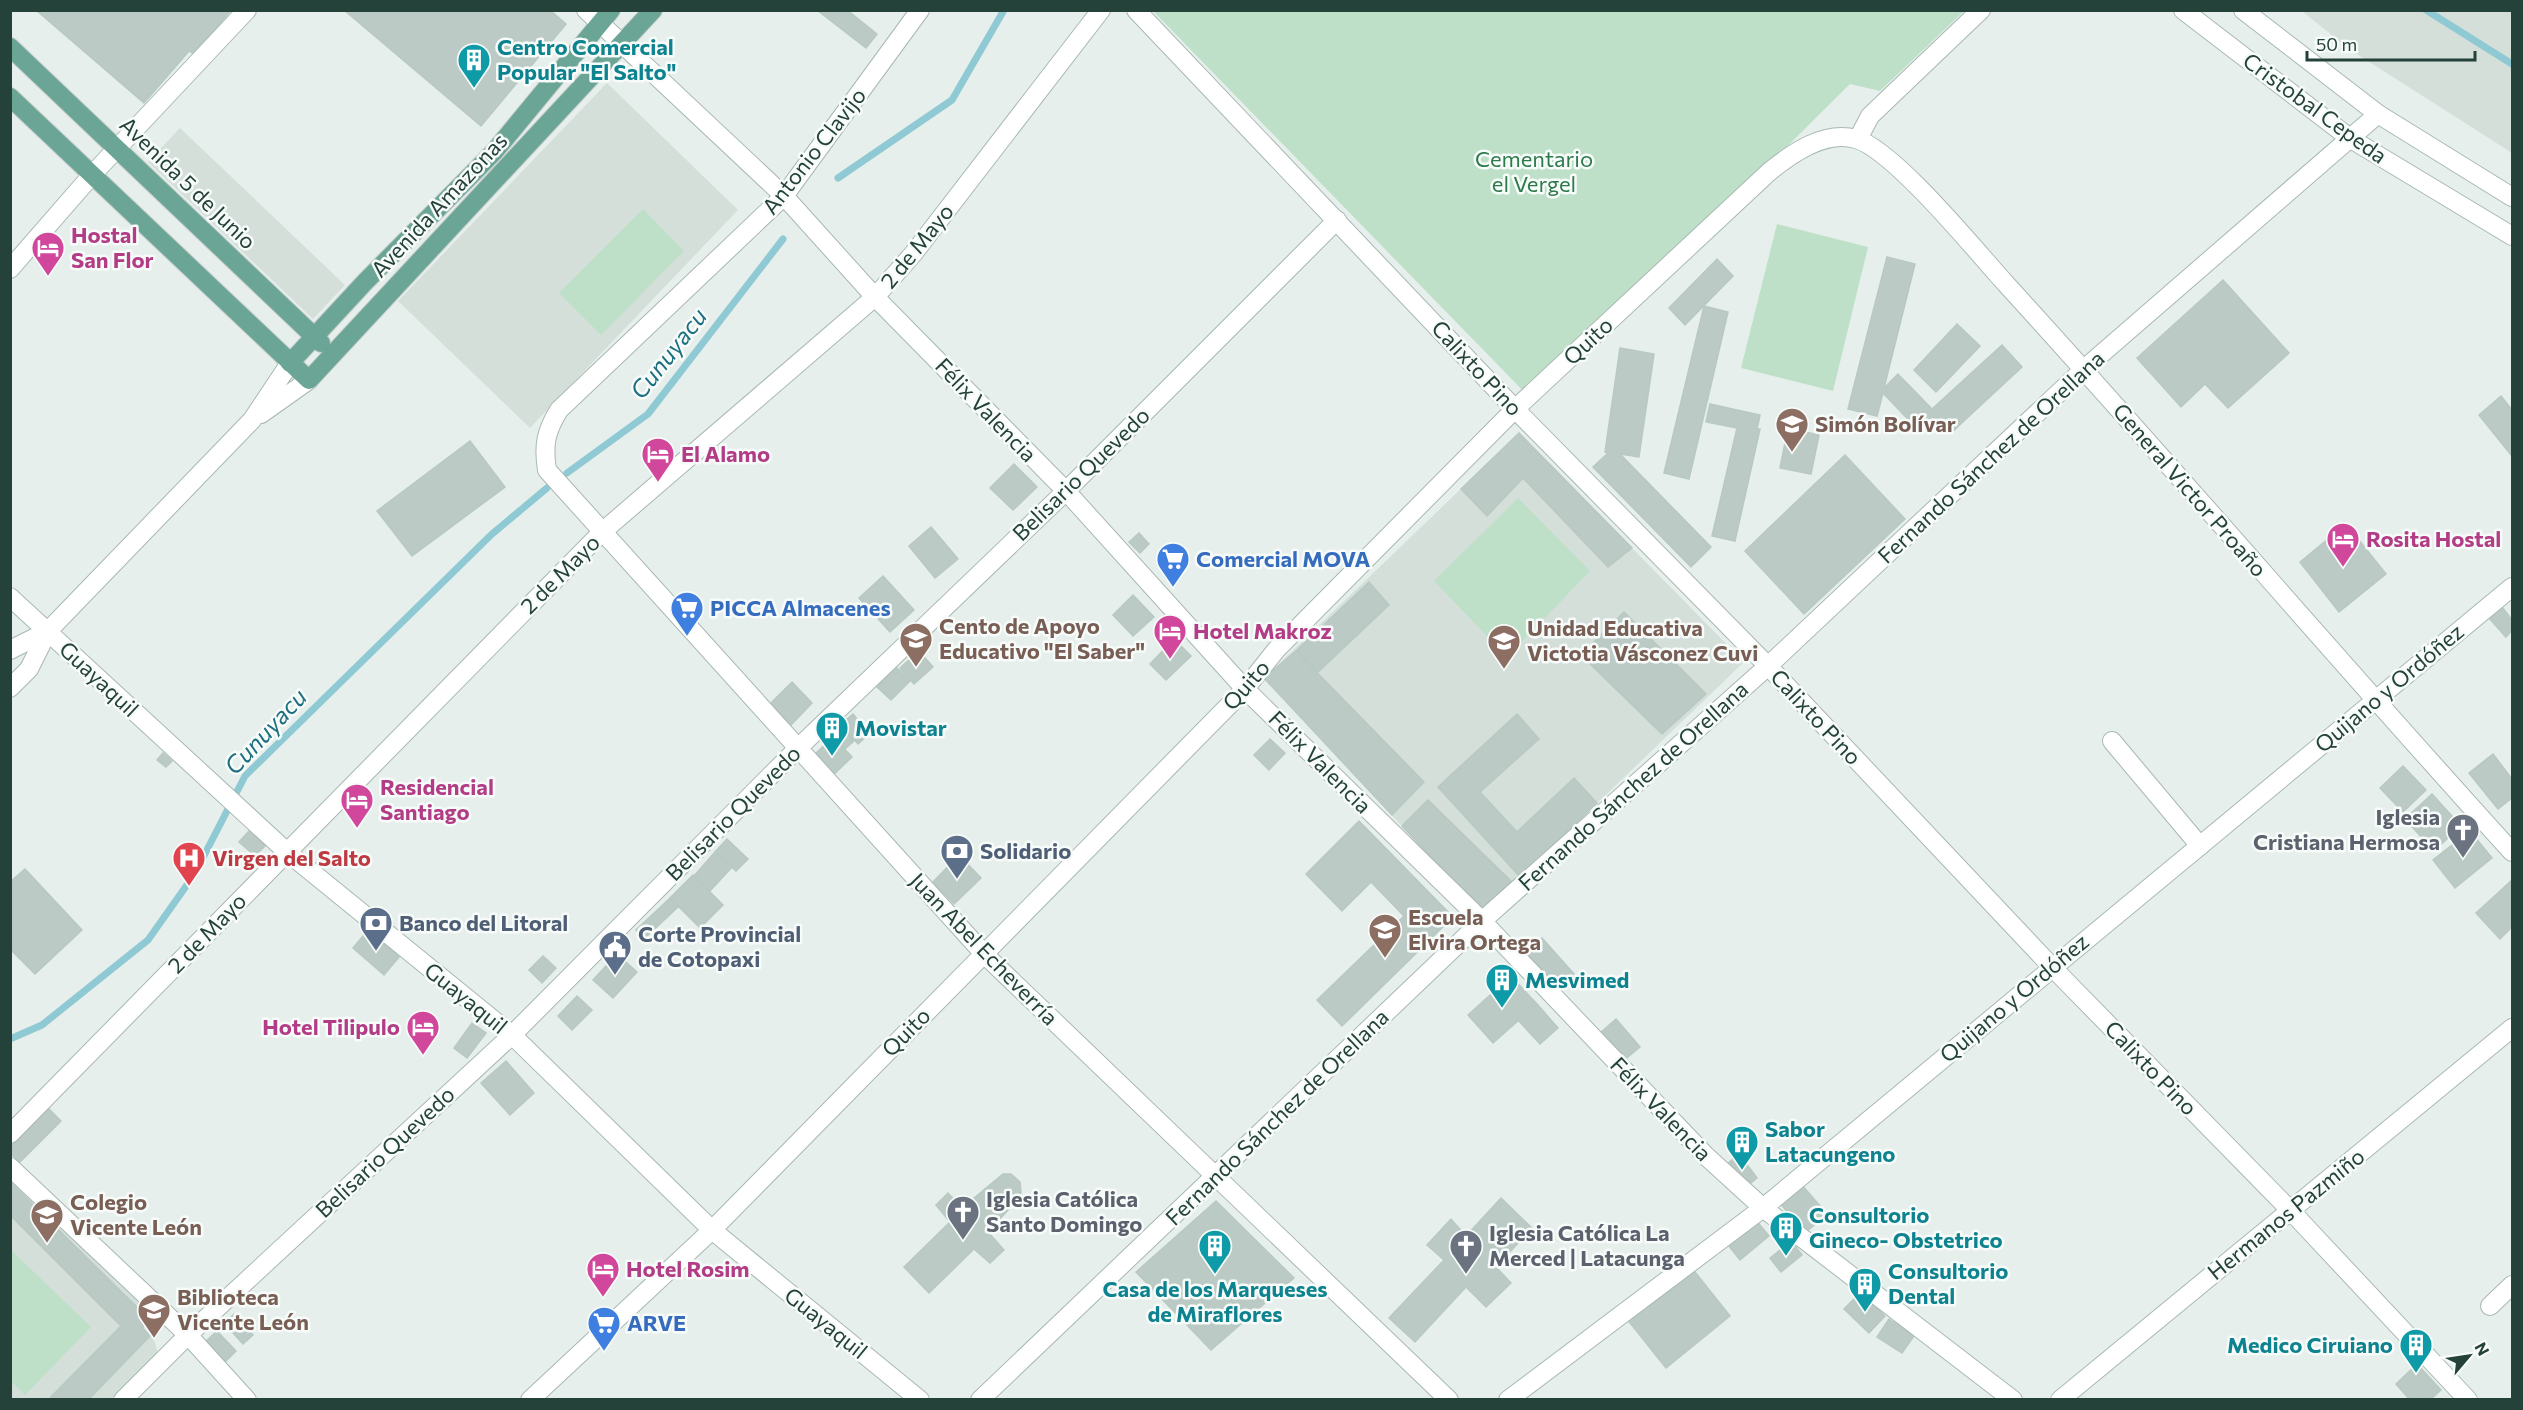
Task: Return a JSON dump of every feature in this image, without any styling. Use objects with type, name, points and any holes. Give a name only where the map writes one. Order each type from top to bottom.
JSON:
[{"type":"main road","name":"Avenida Amazonas","points":[[309,380],[653,10]]},
{"type":"main road","name":"Avenida Amazonas","points":[[290,363],[494,152],[599,14]]},
{"type":"main road","name":"Avenida 5 de Junio","points":[[10,47],[333,354]]},
{"type":"main road","points":[[10,98],[309,380]]},
{"type":"street","points":[[10,269],[91,176],[247,10]]},
{"type":"street","name":"Antonio Clavijo","points":[[547,470],[543,448],[548,428],[559,410],[784,196],[920,10]]},
{"type":"street","name":"2 de Mayo","points":[[10,1134],[603,531],[875,297],[913,254],[1101,10]]},
{"type":"street","name":"Calixto Pino","points":[[1136,10],[1515,409],[1768,666],[2052,967],[2290,1210],[2468,1400]]},
{"type":"street","points":[[1858,139],[1870,116],[1981,10]]},
{"type":"street","name":"Cristobal Cepeda","points":[[2183,10],[2350,139],[2512,236]]},
{"type":"street","name":"Cristobal Cepeda","points":[[2243,10],[2379,114],[2512,197]]},
{"type":"street","name":"Félix Valencia","points":[[599,14],[621,43],[784,196],[875,297],[1066,491],[1245,689],[1482,921],[1706,1156],[1763,1208],[2013,1400]]},
{"type":"street","name":"Fernando Sánchez de Orellana","points":[[980,1400],[1482,921],[1768,666],[2084,369],[2379,114]]},
{"type":"street","name":"Quito","points":[[530,1400],[712,1230],[913,1024],[985,955],[1245,689],[1276,650],[1515,409],[1792,153],[1829,140],[1844,137],[1858,139]]},
{"type":"street","name":"General Victor Proaño","points":[[1858,139],[1877,150],[1916,186],[2084,369],[2374,700],[2512,852]]},
{"type":"street","name":"Belisario Quevedo","points":[[123,1400],[188,1335],[512,1035],[797,749],[1066,491],[1337,220]]},
{"type":"street","name":"Avenida Amazonas","points":[[10,688],[29,669],[48,631],[252,420],[290,363]]},
{"type":"street","name":"Avenida Amazonas","points":[[252,420],[309,380]]},
{"type":"street","name":"Juan Abel Echeverría","points":[[547,470],[985,955],[1449,1400]]},
{"type":"street","name":"Quijano y Ordóñez","points":[[1508,1400],[1763,1208],[2512,587]]},
{"type":"street","name":"Guayaquil","points":[[10,597],[286,852],[512,1035],[712,1230],[920,1400]]},
{"type":"street","name":"Avenida Amazonas","points":[[10,650],[48,631]]},
{"type":"street","points":[[2112,741],[2200,846]]},
{"type":"street","name":"Hermanos Pazmiño","points":[[2060,1400],[2512,1028]]},
{"type":"street","points":[[10,1167],[188,1335],[248,1400]]},
{"type":"street","points":[[2490,1306],[2512,1285]]},
{"type":"shaded area","points":[[2302,11],[2512,11],[2512,153],[2349,49]]},
{"type":"shaded area","points":[[607,83],[738,210],[530,428],[398,301]]},
{"type":"shaded area","points":[[180,128],[345,285],[313,319],[148,162]]},
{"type":"shaded area","name":"Unidad Educativa Victotia Vásconez Cuvi","points":[[1519,433],[1744,662],[1483,913],[1264,678]]},
{"type":"shaded area","name":"Colegio Vicente León","points":[[10,1174],[157,1314],[154,1339],[158,1354],[112,1399],[11,1399]]},
{"type":"green space","name":"Cementario el Vergel","points":[[1153,11],[1964,11],[1880,91],[1850,84],[1532,400]]},
{"type":"green space","points":[[643,209],[684,251],[601,335],[559,293]]},
{"type":"green space","points":[[1777,224],[1868,247],[1833,391],[1741,368]]},
{"type":"green space","points":[[1518,498],[1590,571],[1507,657],[1434,581]]},
{"type":"green space","points":[[10,1249],[91,1327],[25,1395],[11,1381]]},
{"type":"building","points":[[36,10],[231,10],[195,55],[189,51],[144,103]]},
{"type":"building","name":"Centro Comercial Popular \"El Salto\"","points":[[344,10],[550,10],[566,24],[481,126]]},
{"type":"building","points":[[817,10],[847,10],[877,34],[866,48]]},
{"type":"building","points":[[1887,257],[1915,264],[1884,388],[1898,374],[1932,409],[2002,345],[2022,367],[1951,433],[1937,417],[1921,433],[1883,393],[1877,416],[1848,409]]},
{"type":"building","points":[[1717,259],[1733,276],[1685,325],[1669,308]]},
{"type":"building","points":[[2223,280],[2289,353],[2228,408],[2205,384],[2181,407],[2137,358]]},
{"type":"building","points":[[1704,306],[1728,312],[1689,479],[1664,473]]},
{"type":"building","points":[[1957,324],[1980,346],[1936,392],[1914,370]]},
{"type":"building","points":[[1620,348],[1654,354],[1639,457],[1620,454],[1711,547],[1691,567],[1593,467],[1608,453],[1605,452]]},
{"type":"building","points":[[2501,396],[2512,410],[2512,456],[2479,415]]},
{"type":"building","points":[[1710,404],[1760,415],[1757,429],[1760,429],[1735,541],[1712,536],[1737,428],[1706,422]]},
{"type":"building","points":[[1788,428],[1819,435],[1811,474],[1780,468]]},
{"type":"building","points":[[1519,433],[1632,548],[1608,567],[1523,478],[1487,516],[1461,489]]},
{"type":"building","points":[[470,441],[505,487],[412,556],[377,511]]},
{"type":"building","points":[[1845,455],[1905,519],[1804,614],[1745,551]]},
{"type":"building","points":[[1014,464],[1037,487],[1013,510],[990,488]]},
{"type":"building","name":"Rosita Hostal","points":[[2346,524],[2386,574],[2339,612],[2300,562]]},
{"type":"building","points":[[931,527],[958,559],[935,578],[909,546]]},
{"type":"building","points":[[1139,533],[1149,544],[1140,553],[1129,542]]},
{"type":"building","points":[[883,576],[914,610],[890,632],[859,598]]},
{"type":"building","points":[[1369,582],[1389,605],[1318,672],[1296,651]]},
{"type":"building","points":[[1133,595],[1154,617],[1133,636],[1113,615]]},
{"type":"building","points":[[2502,607],[2512,620],[2512,630],[2506,637],[2489,618]]},
{"type":"building","points":[[1624,612],[1706,694],[1662,734],[1581,655]]},
{"type":"building","name":"Hotel Makroz","points":[[1174,639],[1191,656],[1166,680],[1150,664]]},
{"type":"building","name":"Cento de Apoyo Educativo \"El Saber\"","points":[[919,651],[933,667],[914,684],[900,668]]},
{"type":"building","points":[[1296,651],[1424,782],[1392,815],[1264,678]]},
{"type":"building","points":[[897,668],[910,681],[891,700],[877,687]]},
{"type":"building","points":[[792,682],[812,703],[791,725],[770,704]]},
{"type":"building","points":[[853,714],[869,734],[858,744],[841,724]]},
{"type":"building","points":[[1517,714],[1539,739],[1480,792],[1517,832],[1574,778],[1597,803],[1520,877],[1438,787]]},
{"type":"building","points":[[841,726],[854,741],[845,749],[832,735]]},
{"type":"building","name":"Movistar","points":[[833,737],[852,757],[832,776],[813,756]]},
{"type":"building","points":[[1270,739],[1285,753],[1269,770],[1254,755]]},
{"type":"building","points":[[163,753],[172,761],[166,767],[157,760]]},
{"type":"building","points":[[2493,754],[2512,779],[2512,798],[2498,809],[2469,773]]},
{"type":"building","points":[[2403,766],[2426,790],[2403,812],[2380,788]]},
{"type":"building","points":[[2432,794],[2461,826],[2434,851],[2405,819]]},
{"type":"building","points":[[1428,800],[1513,883],[1483,913],[1402,826]]},
{"type":"building","name":"Escuela Elvira Ortega","points":[[1359,821],[1453,917],[1342,1026],[1317,1000],[1404,916],[1371,882],[1342,911],[1306,874]]},
{"type":"building","points":[[249,831],[265,846],[255,856],[239,842]]},
{"type":"building","name":"Iglesia Cristiana Hermosa","points":[[2470,831],[2492,858],[2455,888],[2433,860]]},
{"type":"building","points":[[727,839],[748,859],[736,871],[715,852]]},
{"type":"building","points":[[715,852],[732,867],[710,891],[694,876]]},
{"type":"building","name":"Solidario","points":[[959,855],[981,878],[954,904],[933,882]]},
{"type":"building","points":[[25,869],[82,930],[35,974],[10,949],[10,882]]},
{"type":"building","points":[[693,875],[723,905],[700,928],[670,898]]},
{"type":"building","points":[[2511,881],[2512,927],[2500,939],[2476,913]]},
{"type":"building","points":[[670,898],[678,907],[644,939],[636,930]]},
{"type":"building","name":"Banco del Litoral","points":[[368,930],[399,957],[384,975],[353,948]]},
{"type":"building","points":[[1542,938],[1574,974],[1556,990],[1524,956]]},
{"type":"building","name":"Corte Provincial de Cotopaxi","points":[[617,954],[637,972],[613,998],[593,980]]},
{"type":"building","points":[[543,956],[556,968],[542,983],[529,970]]},
{"type":"building","name":"Mesvimed","points":[[1511,976],[1537,1004],[1493,1043],[1468,1015]]},
{"type":"building","points":[[577,996],[592,1010],[572,1030],[558,1016]]},
{"type":"building","points":[[1537,1004],[1558,1028],[1540,1044],[1518,1020]]},
{"type":"building","points":[[1616,1019],[1640,1047],[1623,1061],[1600,1033]]},
{"type":"building","points":[[472,1023],[486,1033],[467,1058],[454,1048]]},
{"type":"building","points":[[506,1061],[534,1093],[510,1115],[481,1083]]},
{"type":"building","points":[[49,1109],[61,1121],[20,1162],[10,1153],[10,1147]]},
{"type":"building","name":"Sabor Latacungeno","points":[[1739,1154],[1757,1178],[1745,1188],[1727,1164]]},
{"type":"building","name":"Iglesia Católica Santo Domingo","points":[[1003,1174],[1011,1174],[1020,1182],[1021,1192],[1019,1198],[988,1232],[1004,1250],[990,1263],[974,1249],[929,1293],[904,1267],[950,1222],[936,1205],[948,1193],[962,1208]]},
{"type":"building","points":[[10,1182],[150,1320],[142,1328],[150,1336],[88,1400],[48,1400],[121,1326],[10,1215]]},
{"type":"building","points":[[1801,1184],[1827,1214],[1805,1233],[1779,1202]]},
{"type":"building","name":"Iglesia Católica La Merced | Latacunga","points":[[1501,1198],[1532,1228],[1496,1267],[1511,1283],[1486,1307],[1466,1287],[1415,1342],[1389,1318],[1444,1260],[1427,1245],[1451,1219],[1466,1236]]},
{"type":"building","name":"Casa de los Marqueses de Miraflores","points":[[1216,1201],[1294,1278],[1211,1350],[1136,1272]]},
{"type":"building","points":[[1754,1218],[1769,1236],[1740,1260],[1725,1241]]},
{"type":"building","name":"Consultorio Gineco- Obstetrico","points":[[1791,1241],[1802,1255],[1781,1272],[1770,1258]]},
{"type":"building","points":[[1691,1267],[1730,1316],[1666,1368],[1627,1319]]},
{"type":"building","name":"Consultorio Dental","points":[[1860,1293],[1885,1316],[1869,1333],[1844,1309]]},
{"type":"building","points":[[234,1314],[253,1335],[243,1344],[224,1323]]},
{"type":"building","points":[[1889,1319],[1914,1336],[1902,1353],[1877,1337]]},
{"type":"building","points":[[217,1331],[236,1351],[223,1364],[203,1344]]},
{"type":"building","name":"Medico Ciruiano","points":[[2417,1364],[2441,1390],[2430,1400],[2410,1400],[2396,1384]]},
{"type":"waterway","name":"Cunuyacu","points":[[838,178],[952,100],[1004,10]]},
{"type":"waterway","name":"Cunuyacu","points":[[2426,10],[2512,64]]},
{"type":"waterway","name":"Cunuyacu","points":[[567,473],[648,414],[783,239]]},
{"type":"waterway","name":"Cunuyacu","points":[[10,1039],[42,1025],[148,940],[194,875],[245,776],[492,534],[547,488]]},
{"type":"place","name":"Centro Comercial Popular \"El Salto\"","points":[[474,89]]},
{"type":"place","name":"Hostal San Flor","points":[[48,277]]},
{"type":"place","name":"Simón Bolívar","points":[[1792,453]]},
{"type":"place","name":"El Alamo","points":[[658,483]]},
{"type":"place","name":"Rosita Hostal","points":[[2343,568]]},
{"type":"place","name":"Comercial MOVA","points":[[1173,588]]},
{"type":"place","name":"PICCA Almacenes","points":[[687,637]]},
{"type":"place","name":"Hotel Makroz","points":[[1170,660]]},
{"type":"place","name":"Cento de Apoyo Educativo \"El Saber\"","points":[[916,668]]},
{"type":"place","name":"Unidad Educativa Victotia Vásconez Cuvi","points":[[1504,670]]},
{"type":"place","name":"Movistar","points":[[832,757]]},
{"type":"place","name":"Residencial Santiago","points":[[357,829]]},
{"type":"place","name":"Iglesia Cristiana Hermosa","points":[[2463,859]]},
{"type":"place","name":"Solidario","points":[[957,880]]},
{"type":"place","name":"Virgen del Salto","points":[[189,887]]},
{"type":"place","name":"Banco del Litoral","points":[[376,952]]},
{"type":"place","name":"Escuela Elvira Ortega","points":[[1385,959]]},
{"type":"place","name":"Corte Provincial de Cotopaxi","points":[[615,976]]},
{"type":"place","name":"Mesvimed","points":[[1502,1009]]},
{"type":"place","name":"Hotel Tilipulo","points":[[423,1056]]},
{"type":"place","name":"Sabor Latacungeno","points":[[1742,1171]]},
{"type":"place","name":"Iglesia Católica Santo Domingo","points":[[963,1241]]},
{"type":"place","name":"Colegio Vicente León","points":[[47,1244]]},
{"type":"place","name":"Consultorio Gineco- Obstetrico","points":[[1786,1257]]},
{"type":"place","name":"Casa de los Marqueses de Miraflores","points":[[1215,1275]]},
{"type":"place","name":"Iglesia Católica La Merced | Latacunga","points":[[1466,1275]]},
{"type":"place","name":"Hotel Rosim","points":[[603,1298]]},
{"type":"place","name":"Consultorio Dental","points":[[1865,1313]]},
{"type":"place","name":"Biblioteca Vicente León","points":[[154,1339]]},
{"type":"place","name":"ARVE","points":[[604,1352]]},
{"type":"place","name":"Medico Ciruiano","points":[[2416,1374]]}]
